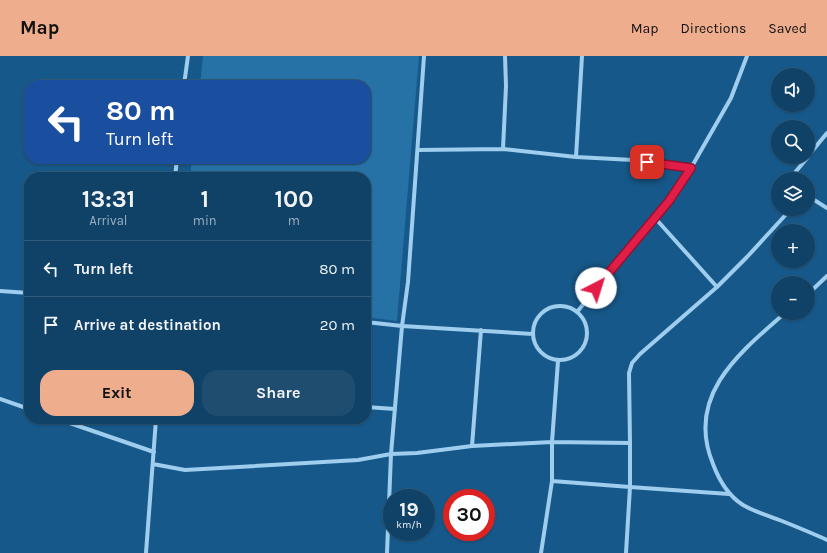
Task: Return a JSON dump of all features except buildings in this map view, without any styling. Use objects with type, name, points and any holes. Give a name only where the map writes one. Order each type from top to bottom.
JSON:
[{"type":"street","points":[[185,80],[188,56]]},
{"type":"street","points":[[387,553],[391,454],[402,326],[408,282],[424,56]]},
{"type":"street","points":[[503,149],[506,86],[505,56]]},
{"type":"street","points":[[576,157],[582,56]]},
{"type":"street","points":[[577,312],[655,218],[691,168],[731,98],[747,56]]},
{"type":"street","points":[[815,148],[827,133]]},
{"type":"street","points":[[418,150],[503,149],[576,157],[633,160],[691,168]]},
{"type":"street","points":[[795,172],[802,164]]},
{"type":"street","points":[[815,200],[827,208]]},
{"type":"street","points":[[626,553],[630,487],[630,373],[632,363],[670,327],[717,287],[748,257],[785,216]]},
{"type":"street","points":[[655,218],[717,287]]},
{"type":"street","points":[[815,287],[827,276]]},
{"type":"street","points":[[0,291],[24,293]]},
{"type":"street","points":[[559,306],[577,312],[586,326],[587,335],[581,350],[567,360],[558,361],[550,359],[542,354],[536,347],[533,334],[536,320],[542,313],[550,308],[559,306]]},
{"type":"street","points":[[778,320],[731,364],[716,385],[709,401],[706,417],[705,436],[707,448],[718,477],[729,494],[743,505],[827,540]]},
{"type":"street","points":[[371,323],[402,326],[533,334]]},
{"type":"street","points":[[472,446],[481,330]]},
{"type":"street","points":[[541,553],[552,481],[552,442],[558,361]]},
{"type":"street","points":[[0,399],[24,407]]},
{"type":"street","points":[[371,407],[395,409]]},
{"type":"street","points":[[73,424],[154,452]]},
{"type":"street","points":[[146,553],[156,424]]},
{"type":"street","points":[[153,464],[185,470],[358,460],[391,454],[417,453],[472,446],[552,442],[630,443]]},
{"type":"street","points":[[552,481],[729,494]]},
{"type":"shaded area","points":[[203,56],[419,56],[397,321],[371,318],[371,172],[191,172],[191,164],[371,164],[371,80],[201,80]]},
{"type":"route","points":[[596,288],[669,201],[691,168],[647,162]]}]
